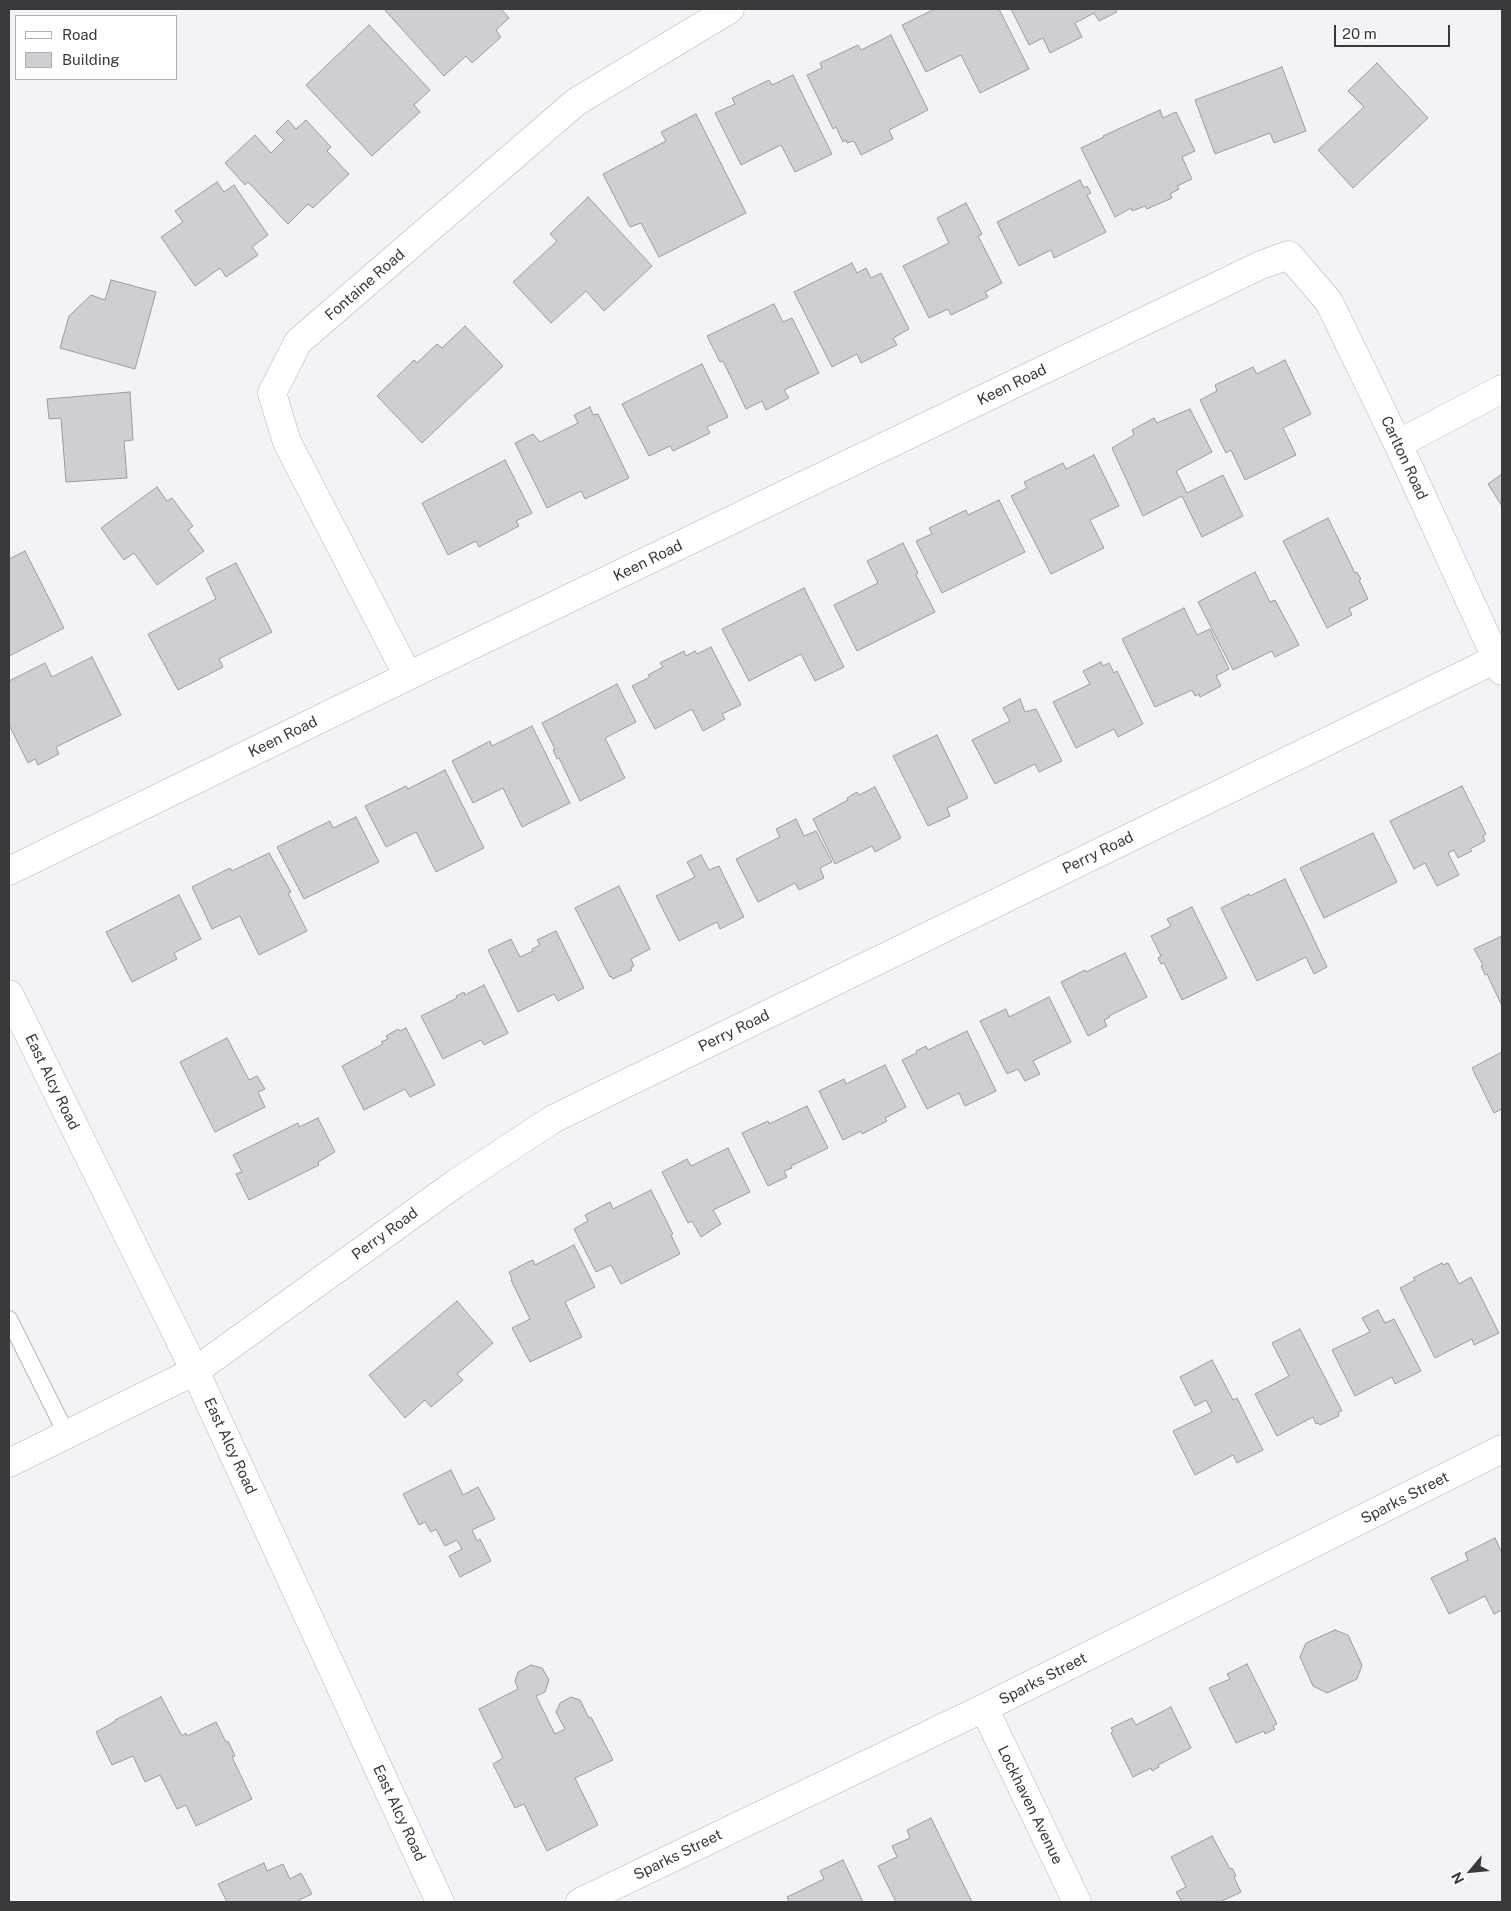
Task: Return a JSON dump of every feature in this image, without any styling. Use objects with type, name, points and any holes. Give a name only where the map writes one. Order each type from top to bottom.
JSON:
[{"type":"street","name":"Fontaine Road","points":[[408,676],[287,442],[272,393],[298,342],[576,102],[730,9]]},
{"type":"street","name":"Keen Road","points":[[9,871],[408,676],[1261,265],[1289,255]]},
{"type":"street","name":"Carlton Road","points":[[1289,255],[1329,302],[1398,444],[1499,665]]},
{"type":"street","points":[[1398,444],[1502,389]]},
{"type":"street","name":"Perry Road","points":[[9,1463],[195,1371],[456,1183],[553,1119],[1499,665]]},
{"type":"street","name":"East Alcy Road","points":[[9,994],[16,1025],[195,1371],[440,1902]]},
{"type":"street","name":"Sparks Street","points":[[580,1902],[984,1708],[1502,1449]]},
{"type":"street","name":"Lockhaven Avenue","points":[[984,1708],[1076,1902]]},
{"type":"lane","points":[[9,1319],[67,1434]]},
{"type":"building","points":[[384,9],[501,9],[509,18],[496,30],[501,37],[472,63],[466,56],[444,76]]},
{"type":"building","points":[[935,9],[999,9],[1029,69],[980,93],[961,55],[926,72],[902,25]]},
{"type":"building","points":[[1011,9],[1115,9],[1117,12],[1099,21],[1094,13],[1075,23],[1082,37],[1050,53],[1043,38],[1029,45]]},
{"type":"building","points":[[369,25],[430,90],[414,105],[420,112],[372,156],[306,85]]},
{"type":"building","points":[[891,35],[928,110],[889,130],[893,139],[861,155],[854,141],[847,143],[846,140],[843,142],[836,127],[833,129],[807,75],[822,68],[820,63],[858,45],[861,50]]},
{"type":"building","points":[[1377,63],[1428,118],[1353,188],[1318,150],[1364,107],[1348,91]]},
{"type":"building","points":[[1282,67],[1306,131],[1274,143],[1270,133],[1215,154],[1195,100]]},
{"type":"building","points":[[793,75],[832,154],[795,172],[781,145],[741,165],[715,113],[735,104],[732,98],[769,80],[772,85]]},
{"type":"building","points":[[1160,110],[1163,118],[1176,112],[1195,151],[1182,157],[1192,179],[1177,186],[1179,189],[1170,194],[1172,198],[1147,209],[1145,206],[1132,211],[1131,208],[1115,217],[1081,148]]},
{"type":"building","points":[[696,114],[746,213],[659,257],[641,223],[630,227],[603,174],[666,141],[661,132]]},
{"type":"building","points":[[288,120],[296,129],[306,120],[331,147],[327,151],[349,174],[313,208],[308,204],[288,224],[248,182],[245,185],[225,163],[255,135],[271,153],[284,140],[276,132]]},
{"type":"building","points":[[1080,180],[1084,188],[1087,186],[1091,193],[1087,195],[1106,232],[1054,258],[1051,250],[1019,266],[997,222]]},
{"type":"building","points":[[217,182],[224,192],[234,185],[268,235],[252,247],[258,255],[226,277],[220,268],[195,286],[161,237],[183,222],[175,211]]},
{"type":"building","points":[[588,197],[652,266],[604,311],[586,291],[551,323],[513,282],[557,241],[550,234]]},
{"type":"building","points":[[966,203],[982,234],[978,236],[1002,283],[985,292],[988,297],[951,315],[948,309],[929,318],[903,266],[949,243],[937,218]]},
{"type":"building","points":[[852,263],[857,273],[866,268],[871,278],[881,273],[909,329],[893,338],[897,345],[861,363],[857,354],[832,367],[794,292]]},
{"type":"building","points":[[111,280],[156,292],[135,369],[60,348],[69,316],[91,295],[105,300]]},
{"type":"building","points":[[774,304],[783,322],[792,318],[819,373],[784,390],[789,398],[766,410],[762,401],[746,409],[723,361],[720,362],[707,336]]},
{"type":"building","points":[[465,326],[503,366],[422,443],[377,396],[414,360],[417,363],[437,344],[442,348]]},
{"type":"building","points":[[1285,360],[1311,414],[1283,428],[1296,455],[1245,480],[1231,450],[1226,453],[1200,400],[1217,391],[1215,385],[1253,367],[1257,374]]},
{"type":"building","points":[[702,364],[728,417],[707,427],[710,433],[673,451],[670,446],[649,456],[622,404]]},
{"type":"building","points":[[130,392],[133,440],[124,441],[127,478],[66,482],[61,418],[49,419],[47,399]]},
{"type":"building","points":[[590,407],[593,415],[598,414],[629,478],[585,499],[581,491],[547,508],[515,443],[533,434],[540,442],[578,423],[574,415]]},
{"type":"building","points":[[1190,409],[1212,452],[1176,471],[1187,493],[1223,475],[1243,516],[1202,537],[1182,496],[1143,516],[1112,448],[1134,435],[1132,430],[1154,418],[1157,423]]},
{"type":"building","points":[[1094,455],[1119,506],[1090,520],[1104,548],[1051,574],[1011,496],[1027,488],[1024,482],[1063,463],[1066,469]]},
{"type":"building","points":[[505,460],[532,513],[516,521],[519,526],[479,547],[476,541],[448,555],[422,503]]},
{"type":"building","points":[[1502,474],[1502,506],[1488,484]]},
{"type":"building","points":[[157,487],[167,501],[172,498],[193,526],[188,530],[204,551],[157,585],[134,553],[124,560],[101,528]]},
{"type":"building","points":[[999,500],[1025,552],[942,593],[916,541],[932,534],[929,528],[966,510],[968,515]]},
{"type":"building","points":[[1328,518],[1355,573],[1357,572],[1361,579],[1359,580],[1368,599],[1349,609],[1352,615],[1327,628],[1283,541]]},
{"type":"building","points":[[903,543],[918,573],[916,575],[935,612],[857,651],[834,605],[878,583],[867,561]]},
{"type":"building","points":[[25,551],[64,628],[9,656],[9,559]]},
{"type":"building","points":[[236,563],[272,632],[219,659],[223,667],[178,690],[148,634],[216,599],[206,578]]},
{"type":"building","points":[[1255,572],[1270,602],[1275,600],[1299,645],[1275,657],[1272,651],[1233,670],[1198,602]]},
{"type":"building","points":[[804,588],[844,667],[815,681],[801,654],[749,681],[722,629]]},
{"type":"building","points":[[1184,608],[1197,635],[1210,629],[1229,669],[1216,676],[1221,686],[1200,697],[1199,694],[1195,696],[1192,690],[1155,707],[1122,639]]},
{"type":"building","points":[[711,647],[741,705],[722,714],[725,719],[703,731],[692,709],[655,729],[632,686],[650,677],[648,675],[663,667],[660,663],[684,651],[686,656],[695,651],[697,654]]},
{"type":"building","points":[[92,657],[121,715],[56,747],[59,754],[38,765],[35,759],[28,763],[9,725],[9,681],[45,663],[52,677]]},
{"type":"building","points":[[1101,662],[1103,666],[1109,663],[1114,673],[1117,671],[1143,724],[1118,737],[1114,729],[1076,748],[1053,702],[1090,684],[1083,671]]},
{"type":"building","points":[[617,684],[636,722],[605,738],[625,778],[580,801],[559,758],[557,759],[553,750],[555,749],[542,723]]},
{"type":"building","points":[[1020,699],[1025,712],[1036,709],[1062,761],[1039,772],[1035,764],[995,784],[972,740],[1010,721],[1003,708]]},
{"type":"building","points":[[532,726],[570,803],[522,827],[503,788],[473,803],[452,761],[490,741],[492,746]]},
{"type":"building","points":[[937,735],[968,798],[947,808],[950,816],[928,826],[893,756]]},
{"type":"building","points":[[445,770],[484,848],[436,872],[416,832],[386,847],[365,806],[406,786],[408,789]]},
{"type":"building","points":[[1462,786],[1486,834],[1483,836],[1485,841],[1470,849],[1472,851],[1458,858],[1454,850],[1448,853],[1459,875],[1437,886],[1425,863],[1414,869],[1390,821]]},
{"type":"building","points":[[875,787],[901,838],[875,852],[872,846],[835,864],[813,819],[848,800],[847,798],[857,792],[859,795]]},
{"type":"building","points":[[356,817],[379,862],[304,899],[277,847],[330,821],[333,828]]},
{"type":"building","points":[[796,819],[804,836],[816,831],[832,862],[820,868],[824,878],[799,890],[795,883],[758,902],[736,859],[780,837],[776,829]]},
{"type":"building","points":[[1373,833],[1397,882],[1324,918],[1300,868]]},
{"type":"building","points":[[269,853],[291,892],[288,893],[307,931],[259,955],[240,916],[212,929],[192,887],[230,868],[232,871]]},
{"type":"building","points":[[701,855],[709,870],[719,866],[744,917],[720,929],[717,922],[679,941],[656,896],[695,877],[687,862]]},
{"type":"building","points":[[1285,879],[1327,967],[1314,974],[1306,957],[1257,981],[1221,908]]},
{"type":"building","points":[[619,886],[650,949],[631,959],[634,966],[631,968],[632,970],[613,979],[610,977],[575,908]]},
{"type":"building","points":[[179,895],[201,939],[174,953],[177,959],[132,982],[106,932]]},
{"type":"building","points":[[1192,907],[1227,978],[1182,1000],[1164,963],[1161,964],[1158,958],[1161,956],[1151,936],[1171,926],[1167,919]]},
{"type":"building","points":[[556,931],[584,988],[558,1001],[554,994],[518,1012],[488,950],[511,939],[520,957],[533,951],[532,949],[540,945],[537,940]]},
{"type":"building","points":[[1502,936],[1502,1006],[1487,974],[1485,975],[1481,966],[1483,965],[1474,949]]},
{"type":"building","points":[[1125,953],[1147,997],[1109,1016],[1104,1020],[1107,1026],[1088,1036],[1061,982]]},
{"type":"building","points":[[484,985],[508,1033],[484,1045],[481,1040],[443,1059],[421,1016],[457,998],[456,996],[464,992],[465,995]]},
{"type":"building","points":[[1049,997],[1071,1042],[1033,1061],[1040,1074],[1025,1081],[1018,1069],[1007,1074],[980,1021],[1006,1009],[1009,1017]]},
{"type":"building","points":[[406,1028],[435,1085],[410,1097],[405,1089],[364,1110],[342,1066],[383,1044],[381,1042],[388,1039],[386,1036],[398,1029],[400,1031]]},
{"type":"building","points":[[967,1031],[996,1091],[965,1106],[959,1093],[927,1109],[902,1060],[917,1053],[916,1051],[926,1046],[928,1050]]},
{"type":"building","points":[[227,1038],[249,1080],[257,1076],[265,1089],[258,1092],[265,1107],[215,1132],[180,1062]]},
{"type":"building","points":[[1502,1052],[1502,1109],[1494,1113],[1472,1068]]},
{"type":"building","points":[[885,1065],[906,1107],[885,1118],[887,1121],[862,1134],[861,1131],[843,1140],[819,1091],[844,1079],[846,1084]]},
{"type":"building","points":[[807,1106],[828,1148],[791,1166],[792,1168],[784,1171],[787,1177],[768,1186],[742,1133],[768,1121],[769,1124]]},
{"type":"building","points":[[318,1118],[335,1152],[318,1162],[319,1165],[249,1200],[236,1174],[242,1172],[233,1155],[298,1123],[299,1127]]},
{"type":"building","points":[[728,1148],[750,1192],[713,1210],[721,1224],[701,1237],[692,1221],[688,1223],[662,1172],[687,1159],[691,1166]]},
{"type":"building","points":[[651,1190],[673,1234],[671,1235],[680,1254],[621,1284],[611,1265],[596,1272],[574,1229],[588,1221],[585,1215],[610,1202],[613,1209]]},
{"type":"building","points":[[574,1245],[595,1287],[565,1302],[582,1337],[530,1362],[512,1328],[530,1319],[509,1272],[533,1260],[535,1265]]},
{"type":"building","points":[[1442,1263],[1443,1265],[1448,1263],[1459,1284],[1471,1277],[1499,1333],[1474,1345],[1472,1339],[1435,1358],[1400,1288],[1415,1280],[1413,1278]]},
{"type":"building","points":[[457,1301],[493,1343],[457,1374],[463,1380],[431,1407],[425,1400],[405,1418],[369,1375]]},
{"type":"building","points":[[1378,1310],[1385,1323],[1394,1319],[1421,1371],[1395,1384],[1392,1377],[1355,1396],[1332,1350],[1370,1332],[1362,1318]]},
{"type":"building","points":[[1300,1329],[1342,1411],[1338,1412],[1339,1416],[1320,1425],[1316,1424],[1313,1417],[1277,1436],[1255,1394],[1289,1376],[1272,1343]]},
{"type":"building","points":[[1212,1360],[1233,1400],[1237,1398],[1263,1450],[1237,1463],[1233,1455],[1195,1475],[1173,1431],[1212,1412],[1206,1400],[1195,1406],[1180,1377]]},
{"type":"building","points":[[451,1470],[463,1495],[478,1487],[495,1519],[472,1530],[477,1541],[480,1539],[491,1561],[460,1577],[449,1556],[462,1549],[457,1540],[445,1546],[436,1529],[431,1532],[425,1522],[419,1525],[403,1494]]},
{"type":"building","points":[[1495,1538],[1502,1553],[1502,1610],[1494,1614],[1485,1596],[1449,1614],[1431,1578],[1468,1560],[1465,1553]]},
{"type":"building","points":[[1335,1630],[1348,1635],[1362,1665],[1357,1679],[1327,1693],[1313,1686],[1300,1657],[1306,1643]]},
{"type":"building","points":[[1247,1664],[1277,1724],[1273,1726],[1275,1729],[1265,1734],[1264,1731],[1236,1743],[1209,1688],[1230,1679],[1227,1674]]},
{"type":"building","points":[[531,1665],[542,1668],[549,1680],[545,1692],[536,1696],[555,1734],[565,1729],[556,1712],[560,1703],[571,1697],[580,1700],[613,1760],[575,1778],[598,1825],[547,1851],[524,1804],[515,1808],[493,1764],[503,1758],[479,1709],[518,1689],[515,1681],[518,1672]]},
{"type":"building","points":[[161,1697],[182,1736],[186,1733],[187,1736],[216,1722],[226,1742],[228,1741],[235,1756],[232,1757],[252,1799],[196,1826],[186,1805],[177,1809],[160,1775],[145,1782],[133,1756],[112,1765],[96,1732],[115,1720]]},
{"type":"building","points":[[1171,1707],[1191,1748],[1158,1765],[1159,1767],[1152,1771],[1151,1768],[1133,1777],[1111,1733],[1113,1731],[1111,1728],[1132,1718],[1136,1725]]},
{"type":"building","points":[[931,1818],[972,1902],[896,1902],[878,1866],[897,1857],[892,1846],[910,1838],[907,1830]]},
{"type":"building","points":[[1212,1836],[1230,1869],[1232,1868],[1241,1892],[1220,1902],[1182,1902],[1176,1892],[1186,1887],[1171,1857]]},
{"type":"building","points":[[843,1860],[863,1902],[789,1902],[787,1897],[824,1879],[820,1871]]},
{"type":"building","points":[[264,1863],[267,1871],[283,1864],[290,1879],[301,1873],[312,1894],[299,1900],[301,1902],[227,1902],[218,1884]]}]
